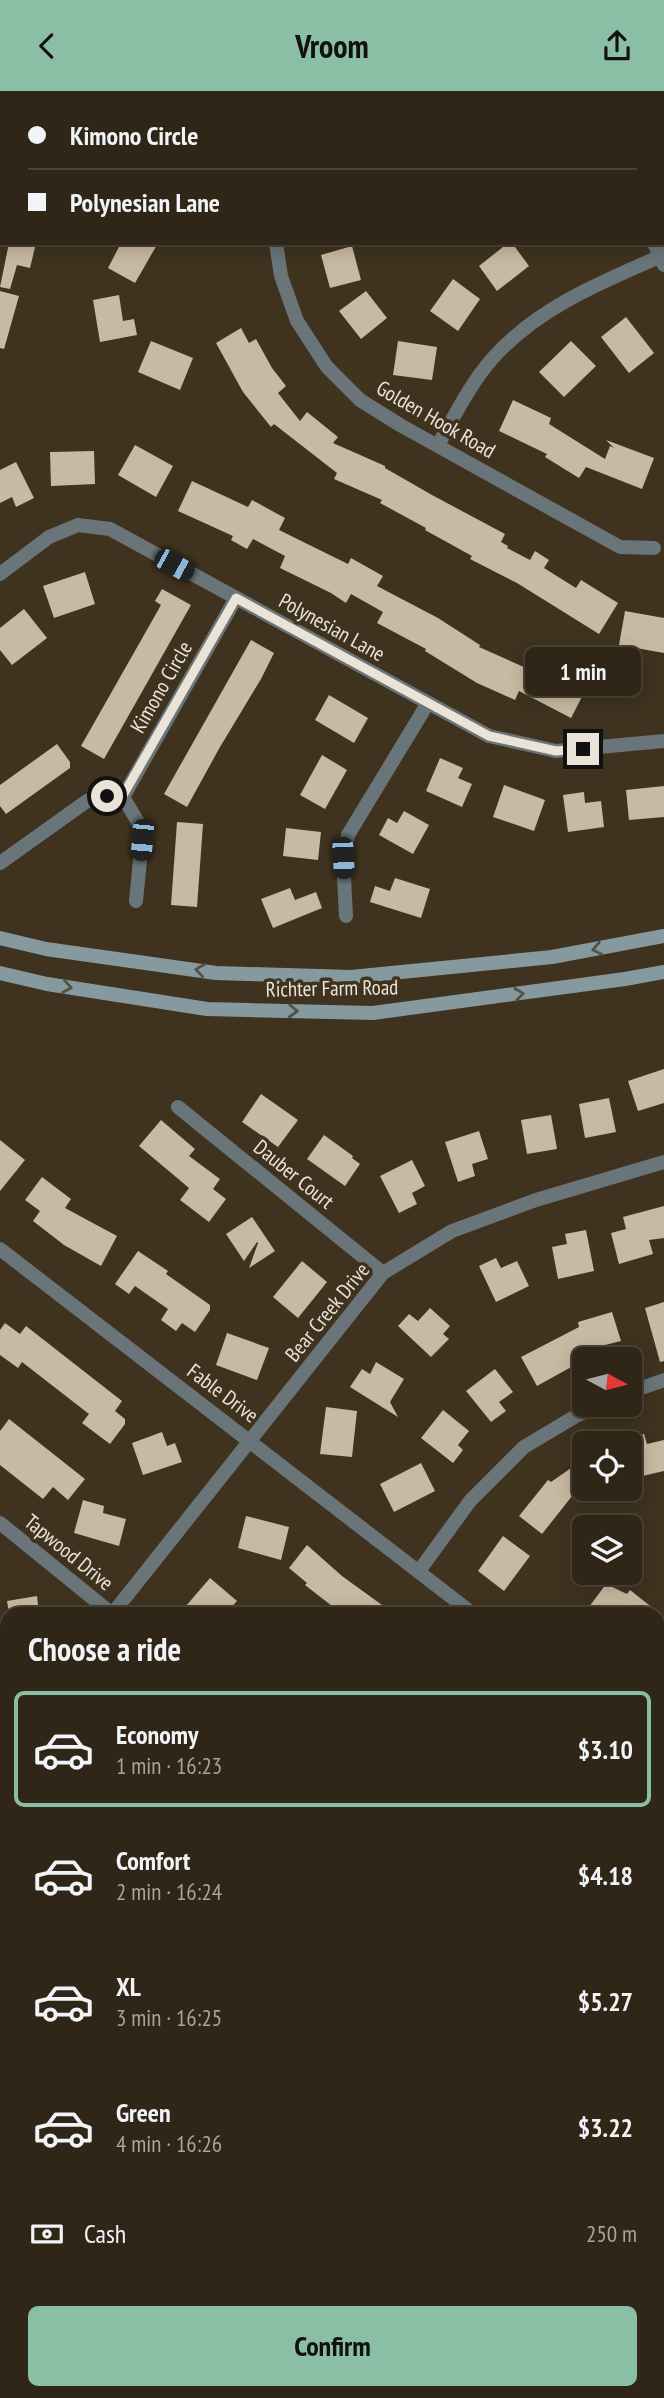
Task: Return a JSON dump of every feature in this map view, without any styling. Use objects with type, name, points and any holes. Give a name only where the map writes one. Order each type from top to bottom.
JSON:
[{"type":"main road","name":"Richter Farm Road","points":[[0,938],[46,949],[216,973],[351,978],[552,957],[664,936]]},
{"type":"main road","name":"Richter Farm Road","points":[[0,973],[47,984],[206,1009],[373,1013],[664,972]]},
{"type":"street","name":"Golden Hook Road","points":[[276,245],[281,276],[297,321],[327,366],[360,400],[620,547],[654,548]]},
{"type":"street","points":[[438,445],[491,361],[520,331],[557,306],[659,255]]},
{"type":"street","name":"Polynesian Lane","points":[[0,574],[49,537],[78,525],[110,529],[489,736],[556,751],[664,741]]},
{"type":"street","name":"Kimono Circle","points":[[122,797],[236,598]]},
{"type":"street","points":[[346,916],[343,858],[348,835],[428,703]]},
{"type":"street","points":[[0,863],[87,801],[107,796],[122,797],[138,822],[142,840],[136,901]]},
{"type":"street","name":"Dauber Court","points":[[178,1107],[383,1273]]},
{"type":"street","name":"Bear Creek Drive","points":[[117,1607],[383,1273],[452,1231],[536,1200],[664,1162]]},
{"type":"street","name":"Fable Drive","points":[[0,1249],[464,1607]]},
{"type":"street","points":[[642,1388],[664,1380]]},
{"type":"street","points":[[419,1571],[470,1501],[524,1447],[574,1417]]},
{"type":"street","name":"Tapwood Drive","points":[[0,1523],[105,1607]]},
{"type":"building","points":[[9,245],[36,245],[30,268],[17,265],[10,289],[0,287]]},
{"type":"building","points":[[120,245],[157,245],[135,283],[108,268]]},
{"type":"building","points":[[505,245],[513,245],[529,266],[497,291],[479,266]]},
{"type":"building","points":[[352,246],[361,280],[330,288],[321,255]]},
{"type":"building","points":[[453,279],[480,299],[458,331],[430,311]]},
{"type":"building","points":[[0,291],[19,296],[4,349],[0,348]]},
{"type":"building","points":[[366,291],[387,318],[361,339],[339,311]]},
{"type":"building","points":[[119,295],[123,321],[134,319],[137,335],[100,342],[93,300]]},
{"type":"building","points":[[626,317],[654,353],[629,373],[601,337]]},
{"type":"building","points":[[241,328],[249,343],[256,339],[272,368],[286,386],[278,393],[300,421],[307,412],[338,437],[333,443],[385,466],[505,534],[501,542],[508,546],[507,548],[530,560],[535,551],[549,560],[544,568],[576,588],[581,580],[618,603],[599,634],[517,583],[470,559],[472,556],[380,503],[382,500],[334,479],[337,473],[274,424],[271,427],[243,392],[216,343]]},
{"type":"building","points":[[151,341],[193,358],[180,390],[138,372]]},
{"type":"building","points":[[398,341],[437,347],[432,380],[393,375]]},
{"type":"building","points":[[571,341],[596,366],[564,397],[539,372]]},
{"type":"building","points":[[513,400],[551,418],[549,424],[605,459],[610,446],[614,448],[606,440],[654,458],[642,489],[586,467],[579,478],[545,457],[547,454],[499,431]]},
{"type":"building","points":[[135,445],[173,466],[156,497],[118,475]]},
{"type":"building","points":[[94,451],[95,484],[51,486],[50,452]]},
{"type":"building","points":[[16,462],[34,498],[16,507],[12,497],[0,503],[0,470]]},
{"type":"building","points":[[192,481],[248,507],[252,500],[285,518],[279,530],[348,564],[351,558],[383,576],[377,586],[438,618],[480,645],[479,647],[542,675],[546,668],[586,689],[571,718],[519,691],[515,700],[477,683],[425,651],[426,649],[377,623],[383,612],[351,594],[346,603],[280,568],[285,556],[253,539],[247,549],[231,540],[233,536],[178,511]]},
{"type":"building","points":[[85,572],[95,604],[54,618],[43,586]]},
{"type":"building","points":[[162,589],[191,605],[104,759],[81,746],[161,605],[155,601]]},
{"type":"building","points":[[24,609],[47,638],[12,665],[0,650],[0,628]]},
{"type":"building","points":[[625,611],[664,618],[664,653],[619,645]]},
{"type":"building","points":[[251,640],[274,653],[187,807],[164,794]]},
{"type":"building","points":[[329,695],[368,718],[354,743],[315,720]]},
{"type":"building","points":[[57,744],[70,762],[70,768],[6,814],[0,806],[0,785]]},
{"type":"building","points":[[322,755],[347,770],[325,809],[300,795]]},
{"type":"building","points":[[440,758],[463,768],[458,778],[472,784],[462,807],[426,791]]},
{"type":"building","points":[[504,785],[545,800],[534,831],[493,817]]},
{"type":"building","points":[[664,786],[664,817],[629,820],[626,790]]},
{"type":"building","points":[[584,792],[585,803],[601,801],[604,827],[568,832],[563,795]]},
{"type":"building","points":[[404,811],[429,825],[413,854],[379,835],[388,818],[397,823]]},
{"type":"building","points":[[177,822],[203,824],[197,907],[171,905]]},
{"type":"building","points":[[286,828],[321,832],[318,860],[283,856]]},
{"type":"building","points":[[395,878],[430,889],[421,918],[370,902],[375,886],[390,891]]},
{"type":"building","points":[[290,888],[295,900],[316,892],[322,908],[273,928],[261,899]]},
{"type":"building","points":[[664,1069],[664,1103],[638,1111],[628,1081]]},
{"type":"building","points":[[261,1094],[298,1120],[278,1147],[242,1122]]},
{"type":"building","points":[[609,1098],[616,1132],[585,1138],[579,1104]]},
{"type":"building","points":[[551,1115],[557,1149],[527,1154],[521,1120]]},
{"type":"building","points":[[161,1120],[195,1149],[189,1156],[220,1179],[213,1189],[226,1199],[209,1222],[180,1200],[189,1188],[139,1146]]},
{"type":"building","points":[[479,1131],[488,1159],[472,1164],[475,1176],[458,1182],[445,1142]]},
{"type":"building","points":[[324,1135],[360,1164],[345,1186],[307,1159]]},
{"type":"building","points":[[0,1140],[25,1160],[0,1191]]},
{"type":"building","points":[[412,1160],[425,1186],[412,1193],[417,1204],[399,1213],[380,1176]]},
{"type":"building","points":[[42,1177],[71,1199],[65,1208],[117,1236],[101,1266],[64,1245],[33,1221],[40,1211],[25,1200]]},
{"type":"building","points":[[664,1206],[664,1238],[649,1240],[653,1254],[619,1264],[611,1233],[626,1229],[623,1217]]},
{"type":"building","points":[[252,1217],[275,1251],[249,1268],[258,1243],[244,1261],[226,1234]]},
{"type":"building","points":[[586,1230],[594,1271],[558,1279],[552,1247],[567,1244],[565,1234]]},
{"type":"building","points":[[138,1251],[210,1305],[210,1310],[195,1332],[182,1323],[176,1331],[161,1320],[168,1309],[135,1286],[129,1294],[115,1284]]},
{"type":"building","points":[[496,1258],[501,1268],[517,1261],[529,1286],[496,1302],[479,1266]]},
{"type":"building","points":[[302,1261],[327,1282],[298,1318],[273,1297]]},
{"type":"building","points":[[664,1302],[664,1361],[660,1362],[645,1308]]},
{"type":"building","points":[[430,1308],[450,1326],[443,1334],[449,1339],[431,1357],[398,1326],[409,1314],[418,1321]]},
{"type":"building","points":[[612,1312],[621,1341],[606,1347],[572,1347],[572,1367],[537,1386],[521,1357],[579,1327],[578,1322]]},
{"type":"building","points":[[5,1323],[20,1334],[26,1326],[122,1401],[115,1411],[125,1419],[125,1424],[110,1444],[82,1423],[89,1414],[22,1362],[18,1368],[0,1355],[0,1330]]},
{"type":"building","points":[[227,1333],[269,1348],[257,1380],[216,1365]]},
{"type":"building","points":[[376,1362],[404,1379],[390,1402],[398,1417],[350,1387],[362,1369],[370,1374]]},
{"type":"building","points":[[495,1369],[513,1392],[499,1402],[506,1411],[491,1422],[466,1391]]},
{"type":"building","points":[[326,1407],[357,1411],[352,1457],[320,1454]]},
{"type":"building","points":[[443,1410],[469,1431],[458,1445],[463,1450],[453,1463],[421,1438]]},
{"type":"building","points":[[9,1419],[85,1479],[68,1500],[53,1487],[43,1499],[0,1465],[0,1431]]},
{"type":"building","points":[[162,1432],[167,1446],[175,1443],[182,1462],[143,1475],[132,1443]]},
{"type":"building","points":[[642,1435],[647,1444],[664,1440],[664,1471],[642,1476]]},
{"type":"building","points":[[421,1463],[435,1491],[394,1512],[380,1484]]},
{"type":"building","points":[[572,1467],[572,1496],[542,1534],[519,1516],[548,1480],[551,1482]]},
{"type":"building","points":[[83,1500],[104,1506],[103,1513],[126,1519],[119,1546],[74,1533]]},
{"type":"building","points":[[246,1516],[289,1527],[281,1560],[238,1548]]},
{"type":"building","points":[[503,1536],[530,1556],[504,1591],[478,1571]]},
{"type":"building","points":[[307,1545],[342,1576],[385,1607],[331,1607],[289,1568]]},
{"type":"building","points":[[210,1578],[237,1601],[232,1607],[185,1607]]},
{"type":"building","points":[[605,1585],[608,1585],[627,1594],[630,1590],[651,1607],[589,1607]]},
{"type":"building","points":[[37,1596],[38,1607],[8,1607],[7,1601]]},
{"type":"route","points":[[107,796],[122,797],[236,598],[489,736],[556,751],[583,749]]}]
